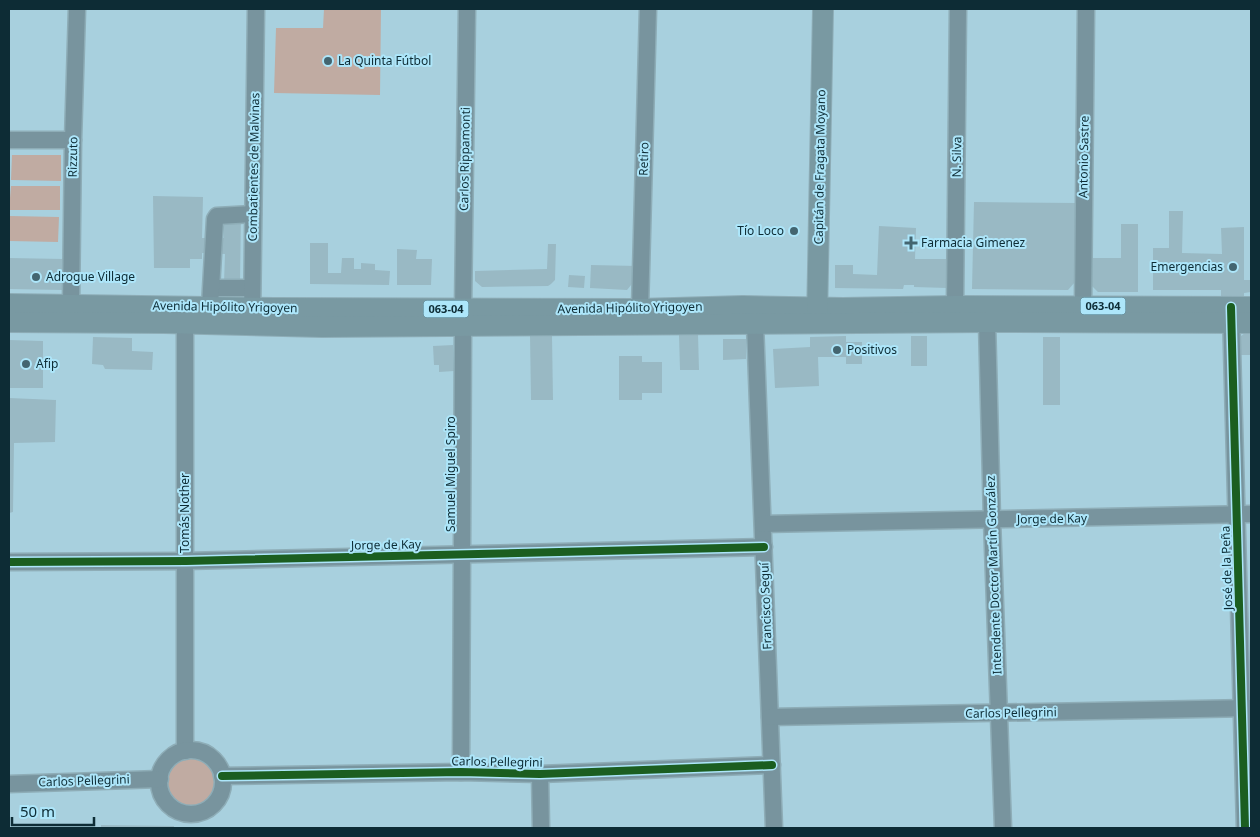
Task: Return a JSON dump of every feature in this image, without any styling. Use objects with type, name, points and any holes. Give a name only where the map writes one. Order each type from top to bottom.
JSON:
[{"type":"main road","name":"Capitán de Fragata Moyano","points":[[817,316],[823,9]]},
{"type":"main road","name":"Avenida Hipólito Yrigoyen","points":[[9,304],[71,305],[185,315],[211,297],[252,307]]},
{"type":"main road","name":"Avenida Hipólito Yrigoyen","points":[[817,316],[843,308],[1083,306],[1231,315],[1251,323]]},
{"type":"main road","name":"Avenida Hipólito Yrigoyen","points":[[9,322],[185,315],[252,307],[463,318],[756,315],[986,322],[1231,315],[1251,307]]},
{"type":"main road","name":"Avenida Hipólito Yrigoyen","points":[[463,318],[640,309],[756,315]]},
{"type":"street","name":"Rizzuto","points":[[71,305],[76,9]]},
{"type":"street","name":"Combatientes de Malvinas","points":[[252,307],[256,9]]},
{"type":"street","name":"Carlos Rippamonti","points":[[463,318],[467,9]]},
{"type":"street","name":"Retiro","points":[[640,309],[648,9]]},
{"type":"street","name":"N. Silva","points":[[955,306],[958,9]]},
{"type":"street","name":"Antonio Sastre","points":[[1083,306],[1086,9]]},
{"type":"street","points":[[9,140],[73,140]]},
{"type":"street","points":[[211,297],[215,219],[217,216],[253,214]]},
{"type":"street","name":"Tomás Nother","points":[[185,315],[186,751]]},
{"type":"street","name":"Francisco Seguí","points":[[756,315],[774,828]]},
{"type":"street","name":"José de la Peña","points":[[1231,315],[1244,514],[1245,828]]},
{"type":"street","name":"Samuel Miguel Spiro","points":[[461,772],[463,318]]},
{"type":"street","name":"Intendente Doctor Martín González","points":[[986,322],[1003,828]]},
{"type":"street","name":"Jorge de Kay","points":[[763,524],[1244,514]]},
{"type":"street","name":"Jorge de Kay","points":[[9,562],[186,561],[764,547]]},
{"type":"street","name":"Carlos Pellegrini","points":[[770,717],[1246,708]]},
{"type":"street","points":[[195,750],[205,753],[219,767],[222,776],[223,785],[216,801],[203,812],[186,821],[177,810],[169,805],[163,797],[160,788],[162,769],[176,754],[186,751],[195,750]]},
{"type":"street","name":"Carlos Pellegrini","points":[[222,776],[461,772],[540,774],[772,765]]},
{"type":"street","points":[[540,774],[541,828]]},
{"type":"street","name":"Carlos Pellegrini","points":[[9,784],[160,779]]},
{"type":"shaded area","name":"La Quinta Fútbol","points":[[324,9],[381,9],[380,95],[274,93],[276,28],[323,28]]},
{"type":"shaded area","points":[[12,155],[61,155],[61,181],[11,180]]},
{"type":"shaded area","points":[[11,186],[60,186],[60,210],[9,210]]},
{"type":"shaded area","points":[[10,216],[59,217],[58,242],[9,241]]},
{"type":"shaded area","points":[[192,757],[206,761],[214,769],[218,783],[214,797],[206,805],[192,809],[178,805],[170,797],[166,783],[170,769],[178,761]]},
{"type":"building","points":[[153,196],[203,197],[202,238],[224,238],[224,211],[241,211],[240,283],[224,283],[225,254],[202,253],[202,259],[190,259],[190,268],[154,268]]},
{"type":"building","points":[[974,202],[1076,203],[1075,282],[1068,290],[972,289]]},
{"type":"building","points":[[1169,211],[1183,211],[1182,253],[1222,254],[1221,228],[1244,227],[1244,280],[1251,280],[1251,292],[1244,293],[1244,296],[1221,296],[1221,290],[1153,290],[1153,248],[1169,248]]},
{"type":"building","points":[[1121,224],[1138,224],[1138,292],[1098,292],[1091,285],[1091,258],[1121,258]]},
{"type":"building","points":[[879,226],[916,228],[915,259],[948,259],[947,288],[904,285],[903,289],[835,288],[835,265],[853,265],[853,274],[877,275]]},
{"type":"building","points":[[310,243],[328,243],[328,273],[341,273],[342,258],[354,258],[354,269],[361,269],[361,263],[375,264],[375,270],[390,271],[389,285],[310,284]]},
{"type":"building","points":[[548,244],[556,244],[555,280],[548,286],[482,287],[475,281],[475,271],[547,269]]},
{"type":"building","points":[[397,249],[417,250],[416,259],[432,259],[431,285],[397,285]]},
{"type":"building","name":"Adrogue Village","points":[[9,258],[64,259],[63,290],[9,289]]},
{"type":"building","points":[[591,265],[637,266],[636,279],[627,290],[590,288]]},
{"type":"building","points":[[569,275],[585,276],[584,288],[568,287]]},
{"type":"building","points":[[1246,332],[1251,332],[1251,355],[1240,355],[1240,337]]},
{"type":"building","points":[[698,334],[699,370],[680,370],[679,335]]},
{"type":"building","points":[[552,335],[553,400],[531,400],[530,336]]},
{"type":"building","points":[[846,336],[846,342],[862,342],[862,364],[846,364],[846,357],[818,357],[819,386],[775,388],[773,349],[810,347],[810,337]]},
{"type":"building","points":[[911,336],[927,336],[927,366],[911,366]]},
{"type":"building","points":[[93,337],[132,338],[132,351],[153,352],[152,370],[105,369],[103,365],[92,364]]},
{"type":"building","points":[[1043,337],[1060,337],[1060,405],[1043,405]]},
{"type":"building","points":[[723,339],[746,339],[746,359],[723,360]]},
{"type":"building","name":"Afip","points":[[9,340],[43,341],[43,388],[9,388]]},
{"type":"building","points":[[453,345],[454,371],[439,372],[439,365],[434,365],[433,346]]},
{"type":"building","points":[[619,356],[642,356],[642,362],[662,362],[662,393],[642,393],[642,400],[619,400]]},
{"type":"building","points":[[9,398],[56,400],[55,442],[14,443],[13,512],[9,513]]},
{"type":"building","points":[[101,825],[174,826],[174,828],[101,828]]},
{"type":"cycle path","points":[[1231,307],[1245,828]]},
{"type":"cycle path","points":[[9,562],[186,561],[764,547]]},
{"type":"cycle path","points":[[222,776],[461,772],[540,774],[772,765]]},
{"type":"place","name":"La Quinta Fútbol","points":[[328,61]]},
{"type":"place","name":"Tío Loco","points":[[794,231]]},
{"type":"place","name":"Farmacia Gimenez","points":[[911,243]]},
{"type":"place","name":"Emergencias","points":[[1233,267]]},
{"type":"place","name":"Adrogue Village","points":[[36,277]]},
{"type":"place","name":"Positivos","points":[[837,350]]},
{"type":"place","name":"Afip","points":[[26,364]]}]
